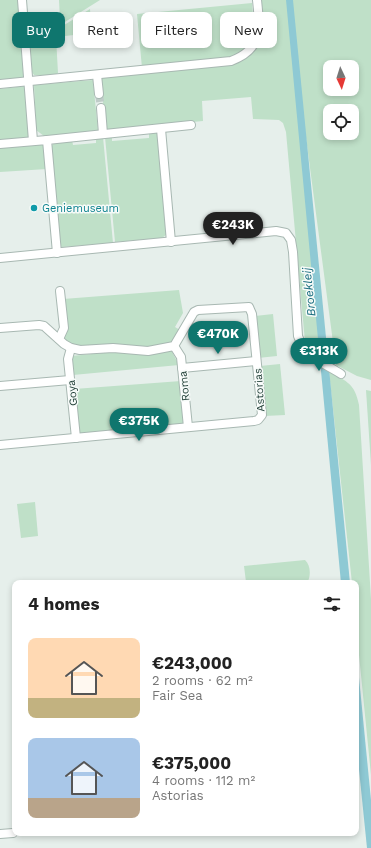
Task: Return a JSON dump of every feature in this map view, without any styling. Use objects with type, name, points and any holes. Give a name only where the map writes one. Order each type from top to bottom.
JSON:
[{"type":"street","points":[[22,0],[33,141]]},
{"type":"street","points":[[0,84],[219,63],[241,57],[252,47],[258,39],[260,32],[257,0]]},
{"type":"street","points":[[98,75],[100,94]]},
{"type":"street","points":[[101,108],[103,134]]},
{"type":"street","points":[[0,144],[191,125]]},
{"type":"street","points":[[161,129],[171,242]]},
{"type":"street","points":[[47,140],[57,253]]},
{"type":"street","points":[[0,258],[276,231],[286,233],[291,240],[294,252],[298,336],[304,349],[315,358],[341,374]]},
{"type":"street","points":[[59,339],[64,328],[60,291]]},
{"type":"street","name":"Astorias","points":[[0,445],[188,428],[258,420],[262,415],[252,314],[248,307],[194,312],[174,346]]},
{"type":"street","points":[[0,328],[39,325],[44,326],[71,348],[80,350],[113,348],[148,351],[174,346]]},
{"type":"street","name":"Roma","points":[[174,346],[181,357],[188,428]]},
{"type":"street","name":"Goya","points":[[71,348],[68,359],[76,438]]},
{"type":"street","points":[[182,368],[256,361]]},
{"type":"street","points":[[0,386],[70,380]]},
{"type":"street","points":[[0,834],[12,833]]},
{"type":"green space","points":[[0,0],[21,0],[22,12],[12,12],[12,48],[25,48],[27,78],[0,80]]},
{"type":"green space","points":[[59,0],[100,0],[81,12],[73,12],[73,17],[65,22],[65,12],[60,12]]},
{"type":"green space","points":[[261,0],[371,0],[371,380],[357,376],[336,365],[293,39],[323,360],[313,354],[305,342],[286,132],[283,123],[279,120],[253,119],[251,97],[202,101],[203,121],[110,130],[106,129],[100,77],[165,72],[211,66],[252,48],[277,48],[277,12],[262,12]]},
{"type":"green space","points":[[252,3],[253,12],[220,12],[220,48],[247,48],[228,59],[142,68],[137,14],[141,14],[141,48],[212,48],[212,12],[158,12]]},
{"type":"green space","points":[[73,20],[73,35],[65,36],[65,25]]},
{"type":"green space","points":[[31,48],[57,48],[58,73],[55,75],[34,75],[32,72]]},
{"type":"green space","points":[[93,80],[98,131],[44,136],[36,130],[34,85]]},
{"type":"green space","points":[[25,86],[29,138],[0,141],[0,89]]},
{"type":"green space","points":[[149,132],[157,133],[167,234],[162,238],[115,242],[105,137],[112,136],[112,141],[149,138]]},
{"type":"green space","points":[[96,137],[103,137],[113,243],[62,247],[60,246],[50,148],[55,142],[72,140],[73,145],[96,143]]},
{"type":"green space","points":[[44,144],[47,169],[0,172],[0,148]]},
{"type":"green space","points":[[179,290],[183,313],[175,327],[180,330],[173,342],[161,347],[77,347],[64,339],[63,299]]},
{"type":"green space","points":[[273,314],[277,356],[258,358],[255,316]]},
{"type":"green space","points":[[171,350],[179,365],[73,375],[71,356],[113,352],[147,353]]},
{"type":"green space","points":[[280,364],[285,415],[265,416],[260,366]]},
{"type":"green space","points":[[329,372],[349,384],[355,392],[359,405],[371,599],[371,775],[359,655],[359,580],[352,580]]},
{"type":"green space","points":[[181,381],[184,424],[82,435],[79,433],[74,389]]},
{"type":"green space","points":[[366,390],[371,391],[371,465]]},
{"type":"green space","points":[[35,502],[38,536],[21,538],[17,504]]},
{"type":"green space","points":[[305,560],[310,571],[308,580],[246,580],[244,566]]},
{"type":"water","points":[[286,0],[293,0],[350,580],[341,580]]},
{"type":"water","points":[[359,678],[371,800],[371,848],[367,848],[359,769]]},
{"type":"tunnel","points":[[99,94],[101,108]]},
{"type":"place","name":"Geniemuseum","points":[[34,208]]},
{"type":"water label","name":"Broekleij","points":[[309,292]]}]
